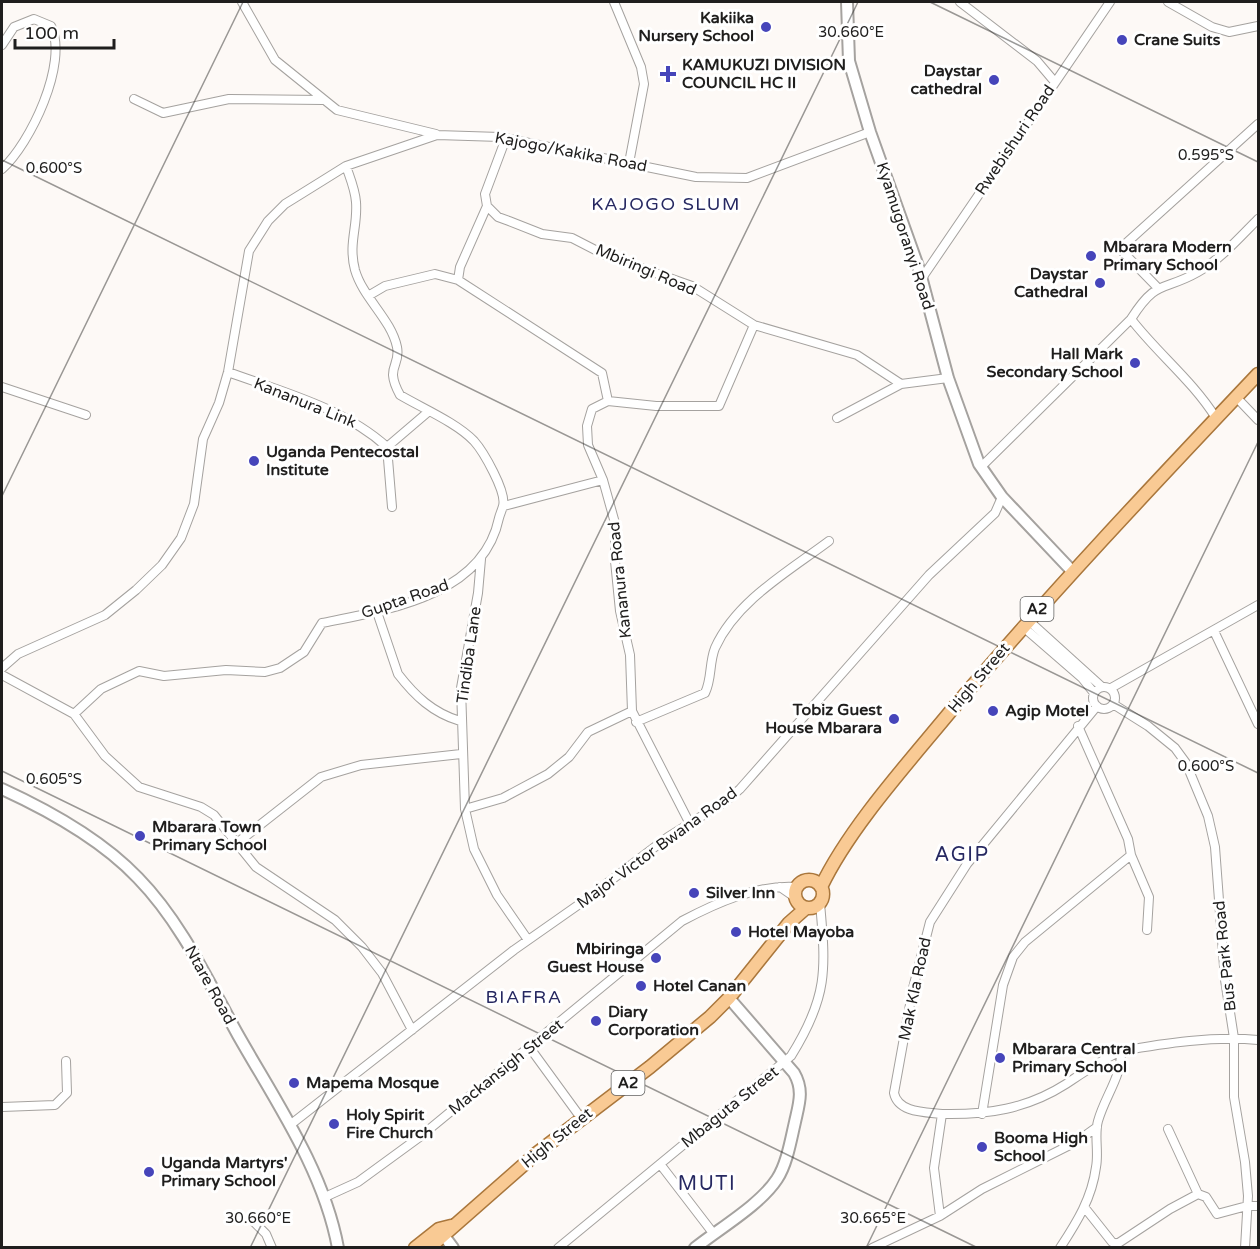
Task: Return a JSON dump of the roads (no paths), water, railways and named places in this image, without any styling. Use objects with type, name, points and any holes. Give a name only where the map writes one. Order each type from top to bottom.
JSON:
[{"type":"main road","name":"Kyamugoranyi Road","points":[[847,2],[849,61],[870,132],[922,278],[948,378],[981,467],[1002,497],[1072,571]]},
{"type":"main road","name":"High Street","points":[[429,1248],[445,1230],[580,1118],[650,1068],[729,998],[789,923],[805,898],[918,751],[1025,623],[1258,374]]},
{"type":"main road","name":"Ntare Road","points":[[2,789],[38,806],[86,835],[137,877],[163,907],[188,945],[290,1125],[325,1197],[338,1248]]},
{"type":"main road","name":"High Street","points":[[805,898],[821,887],[834,861]]},
{"type":"main road","points":[[695,1248],[761,1196],[780,1173],[801,1089],[785,1063],[729,998]]},
{"type":"main road","name":"High Street","points":[[415,1248],[445,1230]]},
{"type":"main road","points":[[445,1230],[453,1248]]},
{"type":"street","points":[[242,2],[275,60],[337,110],[352,116],[437,135]]},
{"type":"street","points":[[614,2],[641,68],[644,84],[628,163]]},
{"type":"street","points":[[960,2],[1037,61],[1054,81]]},
{"type":"street","name":"Rwebishuri Road","points":[[922,278],[1054,81],[1110,2]]},
{"type":"street","points":[[1168,2],[1212,27],[1229,32],[1258,26]]},
{"type":"street","points":[[2,45],[14,27],[34,19],[51,26],[56,46],[52,71],[31,133],[2,169]]},
{"type":"street","points":[[134,99],[164,113],[229,99],[324,100]]},
{"type":"street","points":[[1157,287],[1121,250],[1122,246],[1258,124]]},
{"type":"street","name":"Kajogo/Kakika Road","points":[[2,669],[18,654],[105,615],[162,565],[181,538],[189,521],[198,482],[203,439],[219,403],[228,372],[249,251],[268,221],[285,204],[346,166],[437,135],[506,138],[696,177],[747,178],[870,132]]},
{"type":"street","points":[[458,280],[460,267],[487,206],[485,194],[506,138]]},
{"type":"street","points":[[346,166],[356,200],[351,244],[355,271],[398,350],[391,374],[400,395],[474,441],[489,461],[504,506],[603,480]]},
{"type":"street","name":"Mbiringi Road","points":[[487,206],[498,217],[542,234],[572,238],[607,256],[692,286],[754,326],[840,348],[870,362],[901,384]]},
{"type":"street","points":[[981,467],[1131,319],[1157,287],[1198,272],[1258,219]]},
{"type":"street","points":[[368,296],[385,286],[435,274],[458,280],[602,373],[608,401],[656,406],[718,406],[723,402],[754,326]]},
{"type":"street","points":[[1131,319],[1158,352],[1193,386],[1216,418]]},
{"type":"street","name":"Kananura Link","points":[[228,372],[344,417],[368,430],[387,447]]},
{"type":"street","points":[[837,418],[901,384],[948,378]]},
{"type":"street","points":[[2,387],[86,416]]},
{"type":"street","points":[[1236,397],[1258,420]]},
{"type":"street","name":"Kananura Road","points":[[608,401],[592,409],[587,426],[588,445],[603,480],[615,523],[615,561],[620,611],[630,655],[632,711],[690,824]]},
{"type":"street","points":[[392,507],[387,447],[428,412]]},
{"type":"street","name":"Major Victor Bwana Road","points":[[290,1125],[528,940],[740,789],[929,575],[995,513],[1002,497]]},
{"type":"street","name":"Gupta Road","points":[[74,714],[101,689],[139,671],[164,676],[225,670],[265,672],[280,668],[304,652],[322,623],[377,612],[435,592],[459,579],[481,557],[491,542],[504,506]]},
{"type":"street","points":[[636,722],[705,693],[710,684],[716,648],[741,611],[760,593],[829,541]]},
{"type":"street","name":"Tindiba Lane","points":[[481,557],[478,593],[461,688],[461,754],[465,809],[474,849],[497,895],[528,940]]},
{"type":"street","points":[[1025,623],[1102,687],[1111,688],[1258,605]]},
{"type":"street","points":[[377,612],[398,674],[404,682],[433,710],[460,722]]},
{"type":"street","points":[[1025,623],[1082,678],[1094,693],[1096,706],[1106,709],[1113,704],[1115,696],[1111,688]]},
{"type":"street","points":[[1214,631],[1258,724]]},
{"type":"street","points":[[2,675],[74,714],[105,756],[139,788],[201,807],[214,815],[256,867],[335,920],[362,947],[382,973],[412,1030]]},
{"type":"street","points":[[1094,693],[1102,687]]},
{"type":"street","name":"Bus Park Road","points":[[1113,704],[1148,726],[1175,748],[1186,763],[1208,816],[1215,847],[1225,980],[1234,1038],[1233,1078],[1245,1162],[1247,1206],[1245,1248]]},
{"type":"street","name":"Mak Kla Road","points":[[942,1114],[910,1110],[900,1105],[894,1093],[913,988],[930,922],[967,864],[1096,706]]},
{"type":"street","points":[[465,809],[503,798],[534,783],[569,757],[588,732],[632,711]]},
{"type":"street","points":[[1078,726],[1128,839],[1131,855],[1149,897],[1147,930]]},
{"type":"street","points":[[237,843],[321,777],[361,765],[461,754]]},
{"type":"street","points":[[982,1114],[1003,985],[1013,957],[1025,942],[1131,855]]},
{"type":"street","name":"Mackansigh Street","points":[[325,1197],[358,1182],[400,1152],[530,1048],[682,921],[722,903],[779,886],[805,898]]},
{"type":"street","name":"Mbaguta Street","points":[[558,1248],[785,1063],[803,1037],[821,994],[825,965],[822,921],[805,898]]},
{"type":"street","points":[[940,1216],[934,1168],[942,1114],[982,1114],[1003,1111],[1036,1100],[1121,1051],[1234,1038],[1258,1040]]},
{"type":"street","points":[[530,1048],[580,1118]]},
{"type":"street","points":[[1060,1248],[1085,1208],[1097,1165],[1097,1127],[1115,1077],[1122,1067],[1121,1051]]},
{"type":"street","points":[[2,1107],[55,1105],[67,1093],[66,1061]]},
{"type":"street","points":[[872,1248],[940,1216],[982,1190],[1076,1142],[1097,1127]]},
{"type":"street","points":[[1168,1129],[1198,1194],[1206,1197],[1216,1214],[1247,1206],[1258,1206]]},
{"type":"street","points":[[660,1164],[713,1233]]},
{"type":"street","points":[[1085,1208],[1112,1242],[1120,1244],[1170,1209],[1198,1194]]},
{"type":"street","points":[[254,1222],[266,1234],[272,1248]]},
{"type":"place","name":"Kakiika Nursery School","points":[[766,27]]},
{"type":"place","name":"Crane Suits","points":[[1122,40]]},
{"type":"place","name":"KAMUKUZI DIVISION COUNCIL HC II","points":[[668,74]]},
{"type":"place","name":"Daystar cathedral","points":[[994,80]]},
{"type":"place","name":"Mbarara Modern Primary School","points":[[1091,256]]},
{"type":"place","name":"Daystar Cathedral","points":[[1100,283]]},
{"type":"place","name":"Hall Mark Secondary School","points":[[1135,363]]},
{"type":"place","name":"Uganda Pentecostal Institute","points":[[254,461]]},
{"type":"place","name":"Agip Motel","points":[[993,711]]},
{"type":"place","name":"Tobiz Guest House Mbarara","points":[[894,719]]},
{"type":"place","name":"Mbarara Town Primary School","points":[[140,836]]},
{"type":"place","name":"Silver Inn","points":[[694,893]]},
{"type":"place","name":"Hotel Mayoba","points":[[736,932]]},
{"type":"place","name":"Mbiringa Guest House","points":[[656,958]]},
{"type":"place","name":"Hotel Canan","points":[[641,986]]},
{"type":"place","name":"Diary Corporation","points":[[596,1021]]},
{"type":"place","name":"Mbarara Central Primary School","points":[[1000,1058]]},
{"type":"place","name":"Mapema Mosque","points":[[294,1083]]},
{"type":"place","name":"Holy Spirit Fire Church","points":[[334,1124]]},
{"type":"place","name":"Booma High School","points":[[982,1147]]},
{"type":"place","name":"Uganda Martyrs' Primary School","points":[[149,1172]]},
{"type":"district","name":"KAJOGO SLUM","points":[[666,204]]},
{"type":"district","name":"AGIP","points":[[962,855]]},
{"type":"district","name":"BIAFRA","points":[[524,997]]},
{"type":"district","name":"MUTI","points":[[707,1184]]}]
